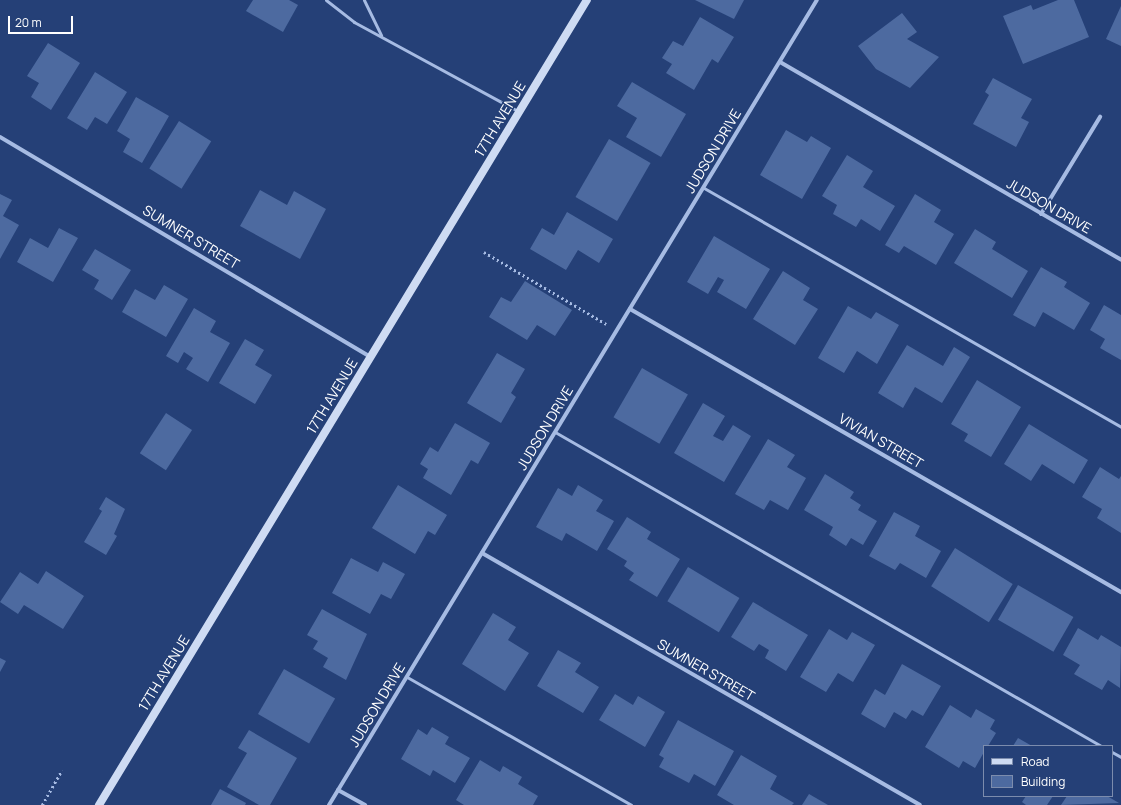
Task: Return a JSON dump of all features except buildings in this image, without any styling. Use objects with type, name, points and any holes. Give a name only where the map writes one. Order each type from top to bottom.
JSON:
[{"type":"main road","name":"17TH AVENUE","points":[[99,805],[587,0]]},
{"type":"street","name":"JUDSON DRIVE","points":[[329,805],[818,0]]},
{"type":"street","name":"JUDSON DRIVE","points":[[780,62],[1121,260]]},
{"type":"street","points":[[1041,214],[1100,117]]},
{"type":"street","name":"SUMNER STREET","points":[[0,137],[371,357]]},
{"type":"street","name":"VIVIAN STREET","points":[[630,309],[1121,592]]},
{"type":"street","name":"SUMNER STREET","points":[[482,553],[920,805]]},
{"type":"street","points":[[338,790],[364,805]]},
{"type":"lane","points":[[326,0],[354,22],[381,35],[520,111]]},
{"type":"lane","points":[[364,0],[381,35]]},
{"type":"lane","points":[[704,188],[1121,427]]},
{"type":"lane","points":[[555,432],[1099,745]]},
{"type":"lane","points":[[407,676],[631,805]]},
{"type":"path","points":[[484,252],[617,331]]},
{"type":"path","points":[[42,805],[62,770]]}]
